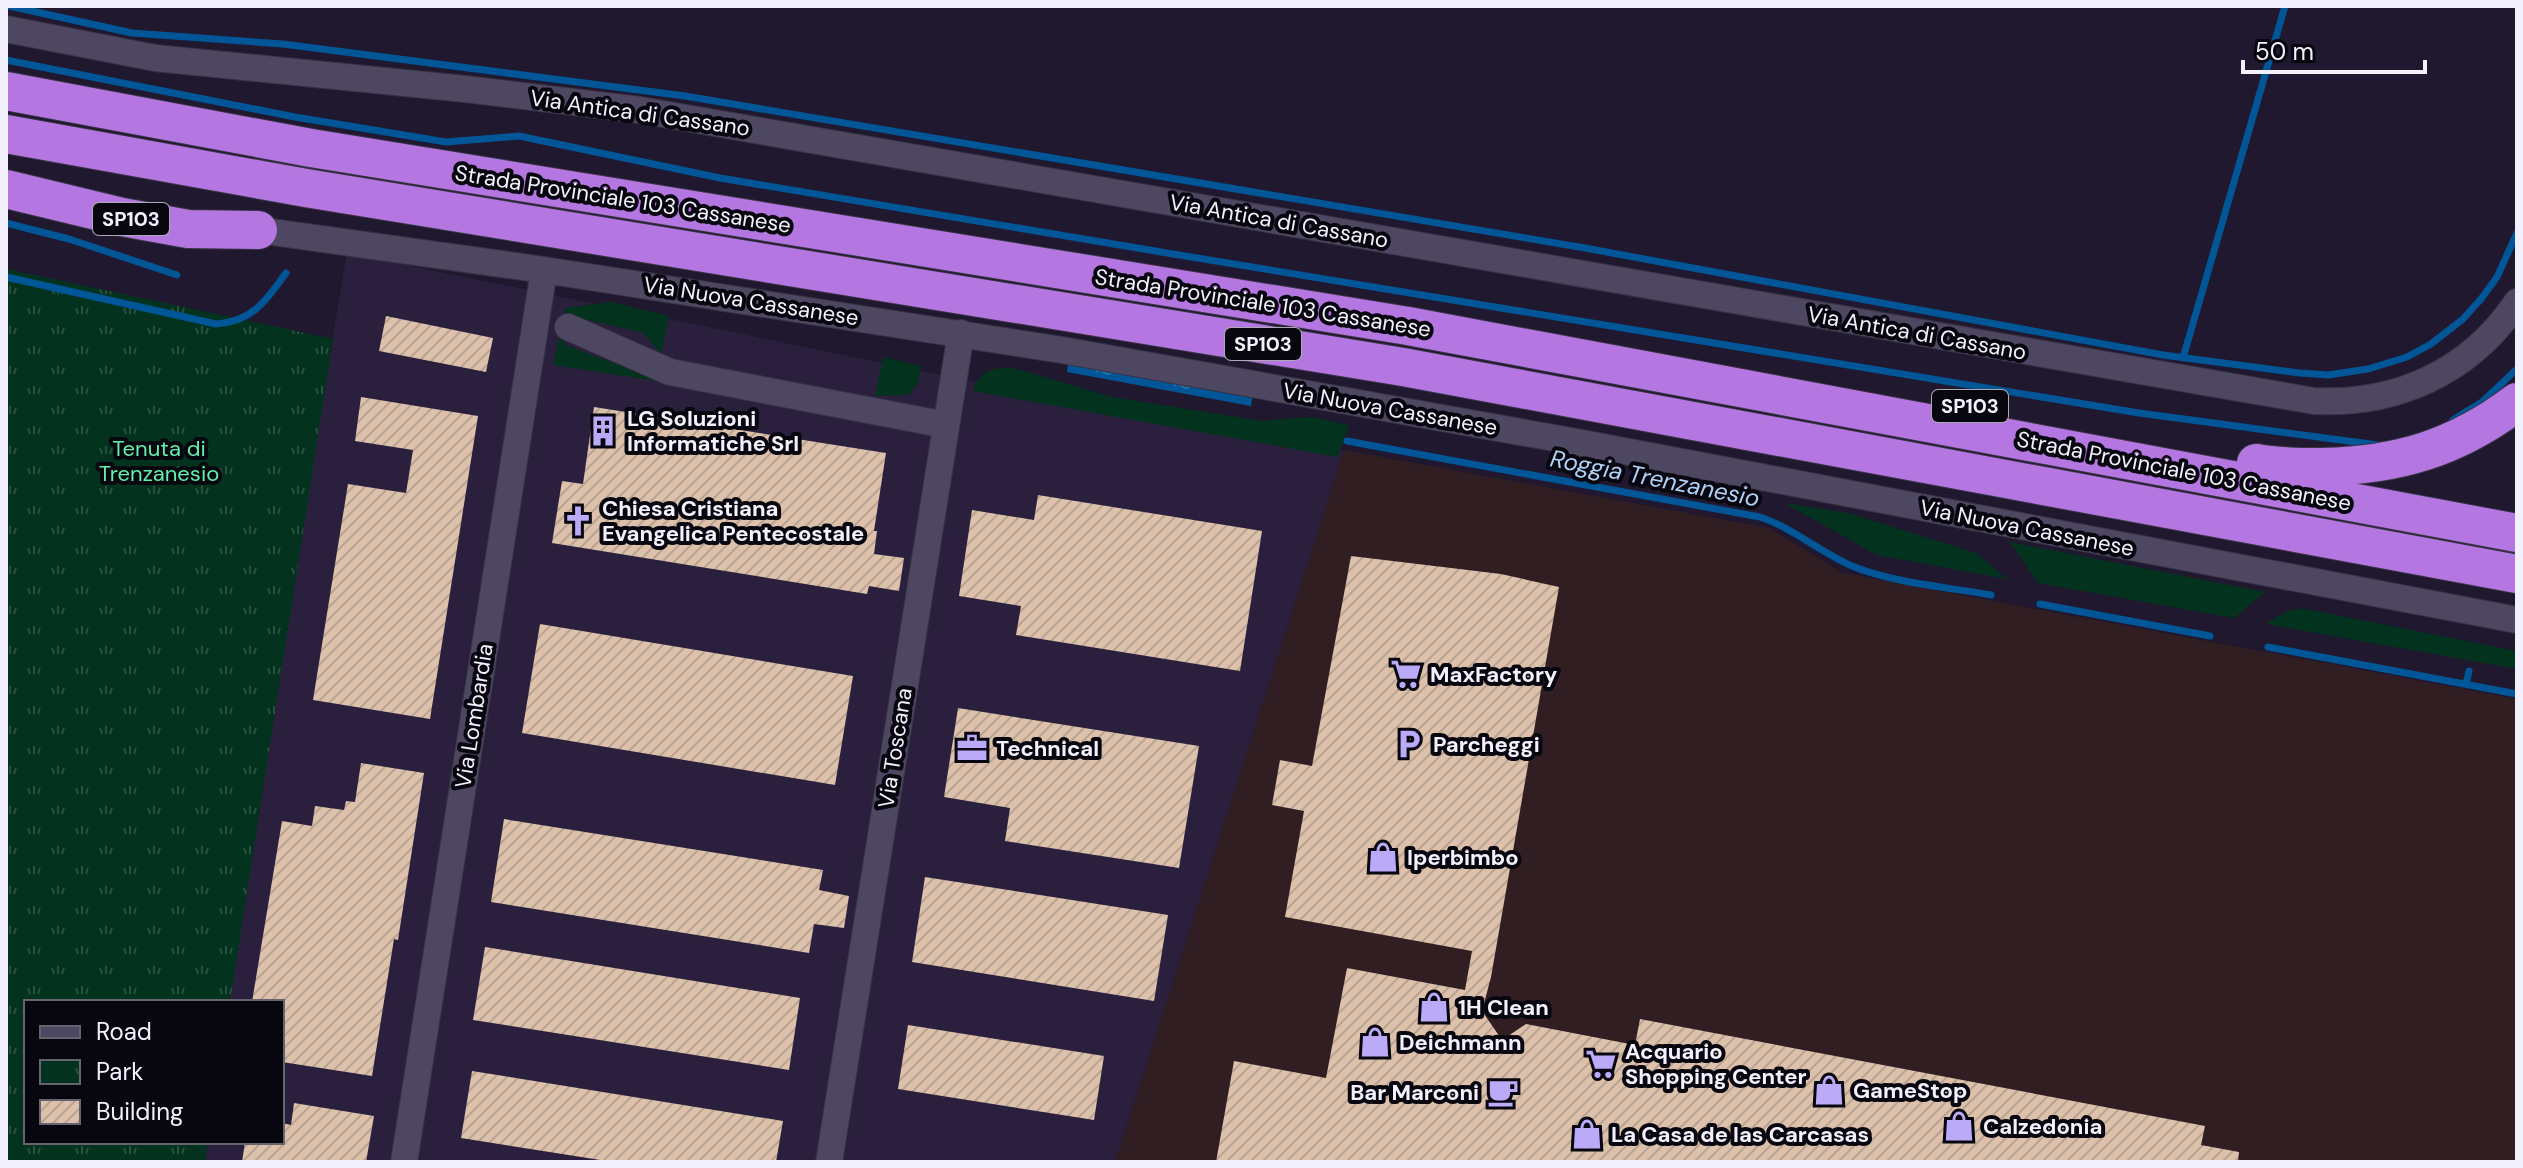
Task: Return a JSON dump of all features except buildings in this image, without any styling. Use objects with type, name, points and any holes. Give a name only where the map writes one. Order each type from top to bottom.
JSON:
[{"type":"highway","name":"Strada Provinciale 103 Cassanese","points":[[6,91],[311,148],[1408,326],[2517,533]]},
{"type":"highway","name":"Strada Provinciale 103 Cassanese","points":[[6,134],[306,188],[1403,367],[2517,574]]},
{"type":"highway","name":"SP103","points":[[6,189],[122,217],[188,229],[258,230]]},
{"type":"highway","name":"SP103","points":[[1408,326],[1852,382],[2263,464],[2286,466],[2345,466],[2407,459],[2465,435],[2517,402]]},
{"type":"street","name":"Via Antica di Cassano","points":[[6,29],[155,58],[640,110],[2314,401],[2372,399],[2428,381],[2477,349],[2517,302]]},
{"type":"street","name":"Via Nuova Cassanese","points":[[258,230],[961,333],[1567,440],[2517,620]]},
{"type":"street","name":"Via Lombardia","points":[[404,1162],[544,270]]},
{"type":"street","points":[[568,327],[670,372],[946,425]]},
{"type":"street","name":"Via Toscana","points":[[829,1162],[961,333]]},
{"type":"shaded area","points":[[347,253],[971,381],[1344,450],[1115,1162],[195,1162],[198,1144],[284,1144],[284,1000],[221,1000]]},
{"type":"shaded area","points":[[1344,450],[1769,528],[1843,573],[2517,699],[2517,1162],[1115,1162]]},
{"type":"green space","name":"Tenuta di Trenzanesio","points":[[6,269],[333,339],[230,1000],[24,1000],[24,1144],[208,1144],[205,1162],[6,1162]]},
{"type":"green space","points":[[611,302],[669,316],[661,354],[643,333],[571,316],[563,344],[663,382],[553,365],[565,308]]},
{"type":"green space","points":[[883,357],[921,366],[918,383],[909,395],[875,396]]},
{"type":"green space","points":[[1010,367],[1112,397],[1262,421],[1311,417],[1349,425],[1338,457],[973,391],[978,379],[987,372]]},
{"type":"green space","points":[[1784,503],[1848,513],[1976,553],[2007,579],[1877,555]]},
{"type":"green space","points":[[2010,542],[2265,592],[2234,618],[2038,583]]},
{"type":"green space","points":[[2295,609],[2517,651],[2517,669],[2266,624]]},
{"type":"water","points":[[1068,364],[1252,398],[1251,406],[1067,372]]},
{"type":"waterway","points":[[9,6],[132,33],[283,44],[685,96],[1585,248],[2163,355],[2300,373],[2328,375],[2368,369],[2407,357],[2431,344],[2463,319],[2481,299],[2497,277],[2517,233]]},
{"type":"waterway","points":[[2183,358],[2285,6]]},
{"type":"waterway","points":[[6,60],[295,117],[446,142],[519,136],[720,178],[1167,253],[2139,413],[2378,445]]},
{"type":"waterway","points":[[6,223],[69,239],[177,275]]},
{"type":"waterway","name":"Roggia Trenzanesio","points":[[6,277],[216,324],[249,314],[265,300],[286,273]]},
{"type":"waterway","points":[[2453,420],[2482,402],[2517,369]]},
{"type":"waterway","name":"Roggia Trenzanesio","points":[[1347,441],[1760,517],[1868,572],[1902,581],[1991,595]]},
{"type":"waterway","name":"Roggia Trenzanesio","points":[[2040,604],[2210,636]]},
{"type":"waterway","name":"Roggia Trenzanesio","points":[[2268,647],[2517,694]]},
{"type":"waterway","name":"Roggia Trenzanesio","points":[[2466,684],[2469,671]]},
{"type":"place","name":"LG Soluzioni Informatiche Srl","points":[[603,431]]},
{"type":"place","name":"Chiesa Cristiana Evangelica Pentecostale","points":[[578,521]]},
{"type":"place","name":"MaxFactory","points":[[1406,674]]},
{"type":"place","name":"Parcheggi","points":[[1409,744]]},
{"type":"place","name":"Technical","points":[[972,748]]},
{"type":"place","name":"Iperbimbo","points":[[1383,857]]},
{"type":"place","name":"1H Clean","points":[[1434,1007]]},
{"type":"place","name":"Deichmann","points":[[1375,1042]]},
{"type":"place","name":"Acquario Shopping Center","points":[[1601,1064]]},
{"type":"place","name":"GameStop","points":[[1829,1090]]},
{"type":"place","name":"Bar Marconi","points":[[1503,1092]]},
{"type":"place","name":"Calzedonia","points":[[1959,1126]]},
{"type":"place","name":"La Casa de las Carcasas","points":[[1587,1134]]}]
